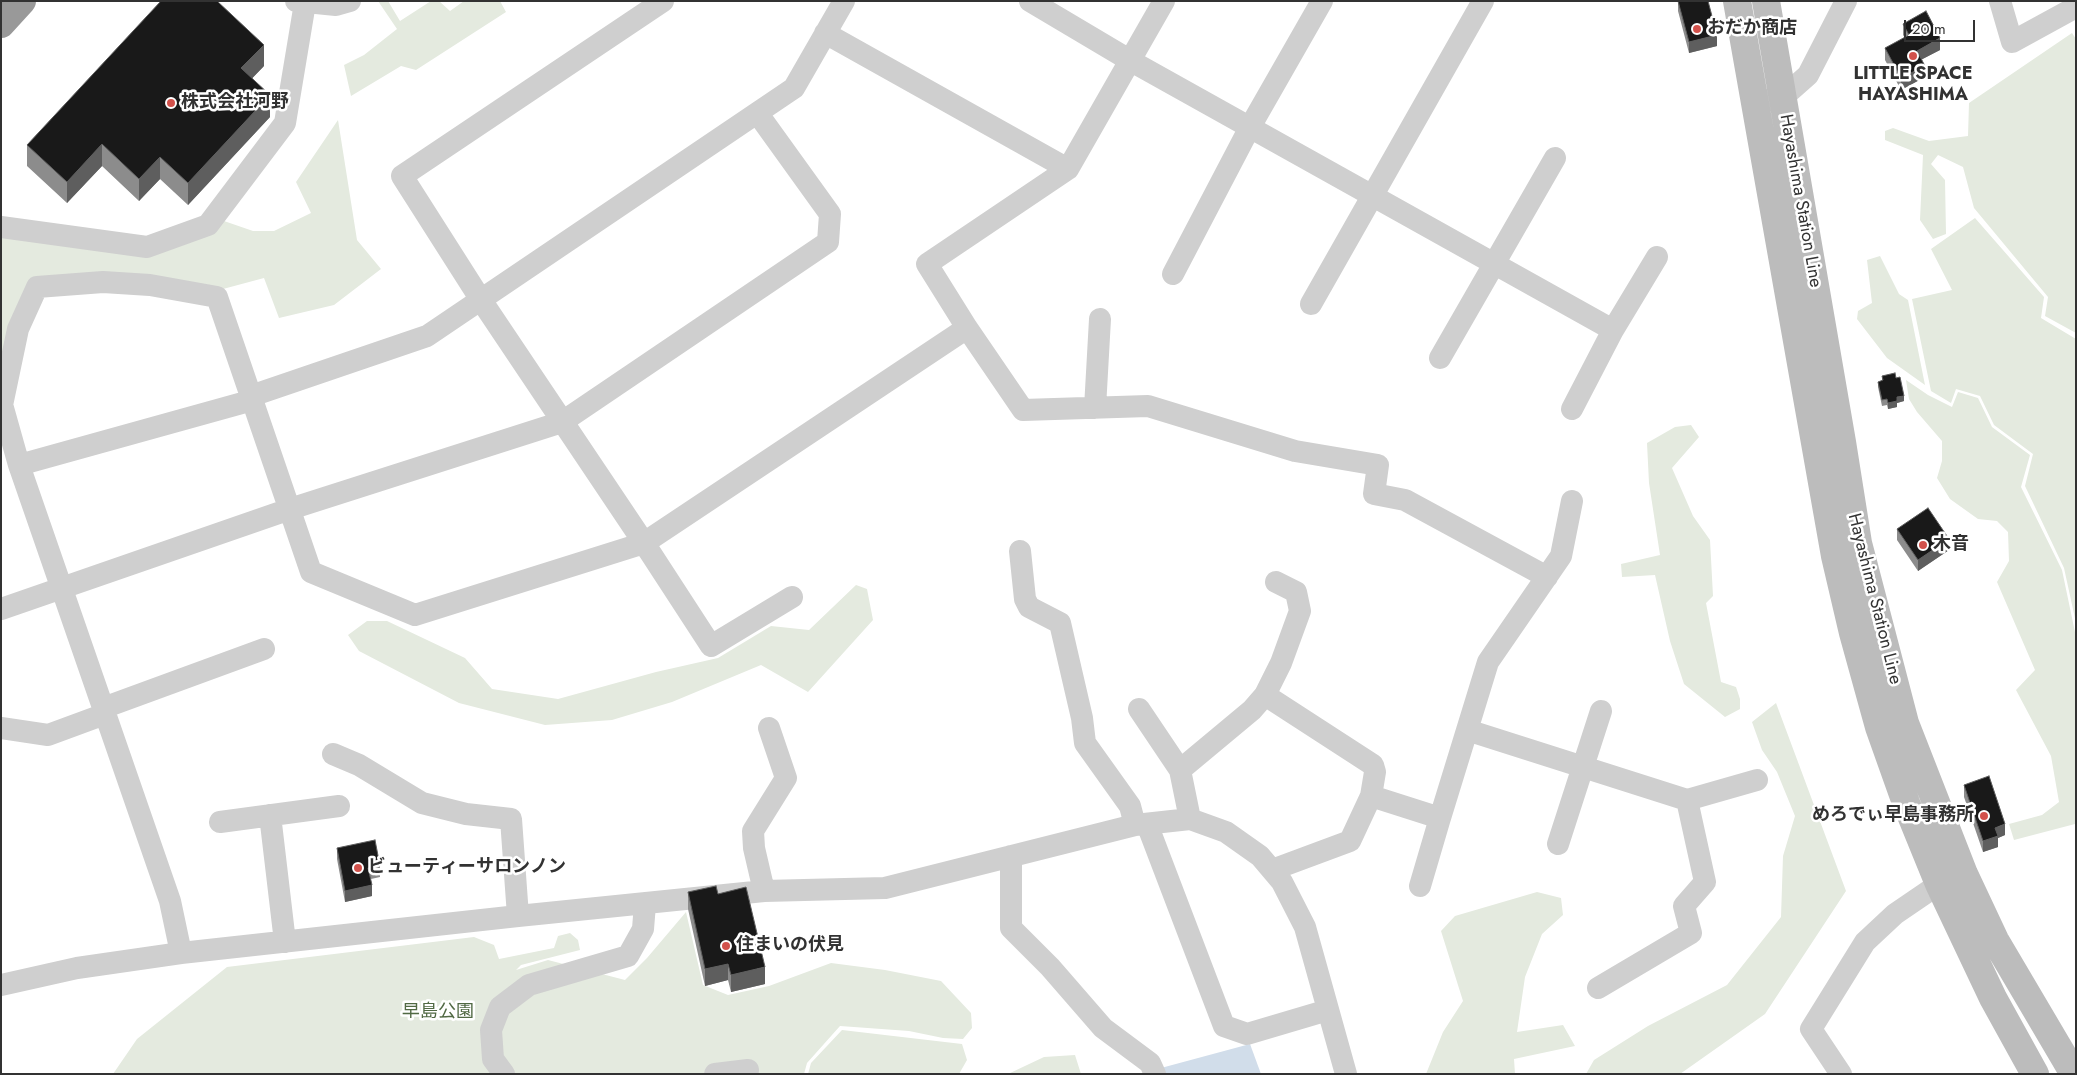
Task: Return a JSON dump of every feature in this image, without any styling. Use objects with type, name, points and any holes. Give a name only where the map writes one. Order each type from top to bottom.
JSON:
[{"type":"highway","points":[[1,24],[22,1]]},
{"type":"main road","name":"Hayashima Station Line","points":[[1737,1],[1835,556],[1853,633],[1879,727],[1906,803],[1939,884],[1993,998],[2031,1072]]},
{"type":"main road","name":"Hayashima Station Line","points":[[1766,1],[1858,543],[1905,723],[1964,874],[1995,940],[2071,1063]]},
{"type":"street","points":[[1,227],[147,247],[208,225],[285,123],[300,2],[336,5],[350,1]]},
{"type":"street","points":[[663,1],[402,176],[481,300],[711,646],[792,597]]},
{"type":"street","points":[[19,466],[252,398],[427,336],[794,88],[844,1]]},
{"type":"street","points":[[1030,1],[1131,61],[1613,330]]},
{"type":"street","points":[[1164,1],[1068,169],[927,264],[967,328],[1023,410],[1148,406],[1295,451],[1378,465],[1374,494],[1405,500],[1547,577]]},
{"type":"street","points":[[1173,274],[1250,127],[1322,1]]},
{"type":"street","points":[[1311,304],[1483,1]]},
{"type":"street","points":[[1755,102],[1782,98],[1808,74],[1846,1]]},
{"type":"street","points":[[2000,1],[2012,42],[2076,7]]},
{"type":"street","points":[[825,34],[1068,169]]},
{"type":"street","points":[[1,609],[290,509],[562,422],[828,242],[830,214],[758,114]]},
{"type":"street","points":[[1440,358],[1555,158]]},
{"type":"street","points":[[1572,409],[1613,330],[1657,256]]},
{"type":"street","points":[[181,953],[170,901],[19,466],[2,409],[18,329],[37,287],[103,282],[150,285],[217,297],[311,572],[415,615],[644,543],[967,328]]},
{"type":"street","points":[[1095,408],[1100,320]]},
{"type":"street","points":[[1420,886],[1488,662],[1561,556],[1572,501]]},
{"type":"street","points":[[1020,551],[1025,599],[1029,607],[1060,623],[1082,718],[1085,743],[1130,806],[1141,825],[1224,1026],[1246,1034],[1328,1010]]},
{"type":"street","points":[[1180,770],[1252,710],[1265,695],[1281,663],[1300,611],[1296,592],[1276,582]]},
{"type":"street","points":[[1,728],[48,735],[104,711],[264,649]]},
{"type":"street","points":[[1265,695],[1374,765],[1375,772],[1372,796],[1350,841],[1272,870]]},
{"type":"street","points":[[1140,709],[1180,770],[1190,820]]},
{"type":"street","points":[[1558,844],[1601,711]]},
{"type":"street","points":[[764,891],[754,848],[753,831],[786,778],[769,728]]},
{"type":"street","points":[[1467,730],[1687,800],[1757,780]]},
{"type":"street","points":[[333,754],[359,765],[422,803],[466,814],[511,819],[518,916]]},
{"type":"street","points":[[1372,796],[1440,818]]},
{"type":"street","points":[[1598,988],[1690,933],[1684,906],[1706,882],[1687,800]]},
{"type":"street","points":[[220,822],[339,806]]},
{"type":"street","points":[[270,815],[285,942]]},
{"type":"street","points":[[1,985],[77,968],[181,953],[518,916],[764,891],[885,888],[1141,825],[1190,820],[1226,832],[1260,856],[1282,882],[1305,927],[1346,1074]]},
{"type":"street","points":[[1012,856],[1011,928],[1050,967],[1103,1028],[1150,1063],[1155,1074]]},
{"type":"street","points":[[1841,1074],[1811,1029],[1865,942],[1895,914],[1939,884]]},
{"type":"street","points":[[504,1074],[493,1059],[491,1030],[500,1007],[529,986],[628,956],[644,929],[645,904]]},
{"type":"street","points":[[715,1074],[748,1070]]},
{"type":"green space","points":[[378,1],[388,1],[400,21],[431,1],[439,1],[450,11],[464,1],[500,1],[506,12],[416,70],[401,66],[351,96],[344,65],[364,55],[397,29]]},
{"type":"green space","points":[[2072,33],[2076,39],[2076,333],[2045,316],[2048,297],[1974,208],[1963,167],[1938,155],[1931,164],[1945,180],[1946,234],[1933,239],[1920,220],[1923,155],[1885,140],[1885,131],[1893,128],[1929,141],[1968,136],[1969,103]]},
{"type":"green space","points":[[338,120],[357,240],[381,269],[334,305],[279,318],[264,278],[223,289],[34,279],[1,356],[1,240],[4,235],[147,256],[224,221],[253,231],[274,231],[311,213],[296,182]]},
{"type":"green space","points":[[1975,218],[2044,297],[2041,318],[2076,339],[2076,623],[2064,568],[2025,486],[2033,454],[1994,425],[1980,396],[1956,389],[1951,403],[1931,391],[1912,299],[1952,290],[1931,249]]},
{"type":"green space","points":[[1880,256],[1899,294],[1908,300],[1925,385],[1887,358],[1857,319],[1858,311],[1872,303],[1867,260]]},
{"type":"green space","points":[[1906,380],[1928,395],[1952,407],[1958,392],[1978,398],[1992,427],[2030,455],[2021,487],[2062,570],[2076,637],[2076,827],[2075,824],[2014,840],[2009,824],[2042,815],[2059,802],[2051,756],[2016,690],[2035,670],[1997,582],[2009,561],[2008,532],[1997,521],[1978,519],[1950,499],[1937,478],[1942,461],[1942,441],[1917,412],[1909,399]]},
{"type":"green space","points":[[1691,425],[1699,437],[1672,468],[1693,516],[1710,540],[1713,596],[1706,603],[1721,682],[1736,687],[1740,699],[1740,709],[1725,717],[1684,684],[1670,641],[1655,575],[1622,577],[1621,564],[1660,555],[1649,483],[1647,443],[1675,427]]},
{"type":"green space","points":[[856,585],[867,589],[873,620],[808,692],[761,665],[672,702],[612,720],[545,725],[459,703],[359,651],[348,635],[367,621],[387,621],[465,658],[492,689],[558,699],[656,672],[718,658],[771,626],[809,630]]},
{"type":"green space","points":[[1776,703],[1846,891],[1765,1014],[1680,1074],[1586,1074],[1594,1060],[1648,1026],[1727,985],[1781,917],[1783,856],[1795,816],[1777,772],[1762,750],[1752,722]]},
{"type":"green space","points":[[1537,892],[1561,898],[1563,915],[1542,934],[1525,977],[1517,1032],[1563,1025],[1575,1046],[1514,1059],[1515,1074],[1426,1074],[1443,1032],[1463,1001],[1441,931],[1455,916]]},
{"type":"green space","name":"早島公園","points":[[686,912],[703,985],[728,995],[769,986],[831,963],[885,970],[941,981],[971,1013],[972,1028],[963,1039],[943,1038],[909,1031],[840,1026],[807,1063],[804,1074],[113,1074],[137,1039],[227,967],[474,937],[494,945],[499,959],[554,948],[558,936],[570,933],[578,940],[580,950],[521,965],[516,970],[548,960],[625,980],[647,958]]},
{"type":"green space","points":[[842,1030],[962,1044],[967,1060],[959,1074],[808,1074],[811,1063]]},
{"type":"green space","points":[[1075,1055],[1081,1074],[1008,1074],[1044,1057]]},
{"type":"shaded area","points":[[1250,1044],[1261,1074],[1164,1074],[1161,1068]]},
{"type":"building","name":"株式会社河野","points":[[161,1],[217,1],[264,45],[241,68],[270,95],[188,183],[160,157],[139,179],[102,144],[67,182],[27,145]]},
{"type":"building","name":"おだか商店","points":[[1678,1],[1708,1],[1717,35],[1689,42]]},
{"type":"building","points":[[1926,11],[1940,38],[1917,51],[1925,66],[1901,78],[1885,48],[1909,35],[1903,24]]},
{"type":"building","points":[[1895,373],[1896,378],[1900,377],[1904,396],[1897,397],[1897,401],[1888,403],[1887,399],[1882,400],[1878,382],[1883,380],[1882,376]]},
{"type":"building","points":[[1928,508],[1949,539],[1918,560],[1897,529]]},
{"type":"building","name":"めろでぃ早島事務所","points":[[1989,776],[2005,824],[1995,828],[1998,836],[1983,841],[1964,785]]},
{"type":"building","name":"ビューティーサロンノン","points":[[375,840],[380,866],[368,868],[372,885],[345,891],[337,848]]},
{"type":"building","name":"住まいの伏見","points":[[716,886],[718,894],[746,887],[765,967],[731,975],[728,964],[705,969],[688,892]]},
{"type":"place","name":"おだか商店","points":[[1697,29]]},
{"type":"place","name":"LITTLE SPACE HAYASHIMA","points":[[1913,56]]},
{"type":"place","name":"株式会社河野","points":[[171,103]]},
{"type":"place","name":"木音","points":[[1923,545]]},
{"type":"place","name":"めろでぃ早島事務所","points":[[1984,816]]},
{"type":"place","name":"ビューティーサロンノン","points":[[358,868]]},
{"type":"place","name":"住まいの伏見","points":[[726,946]]}]
